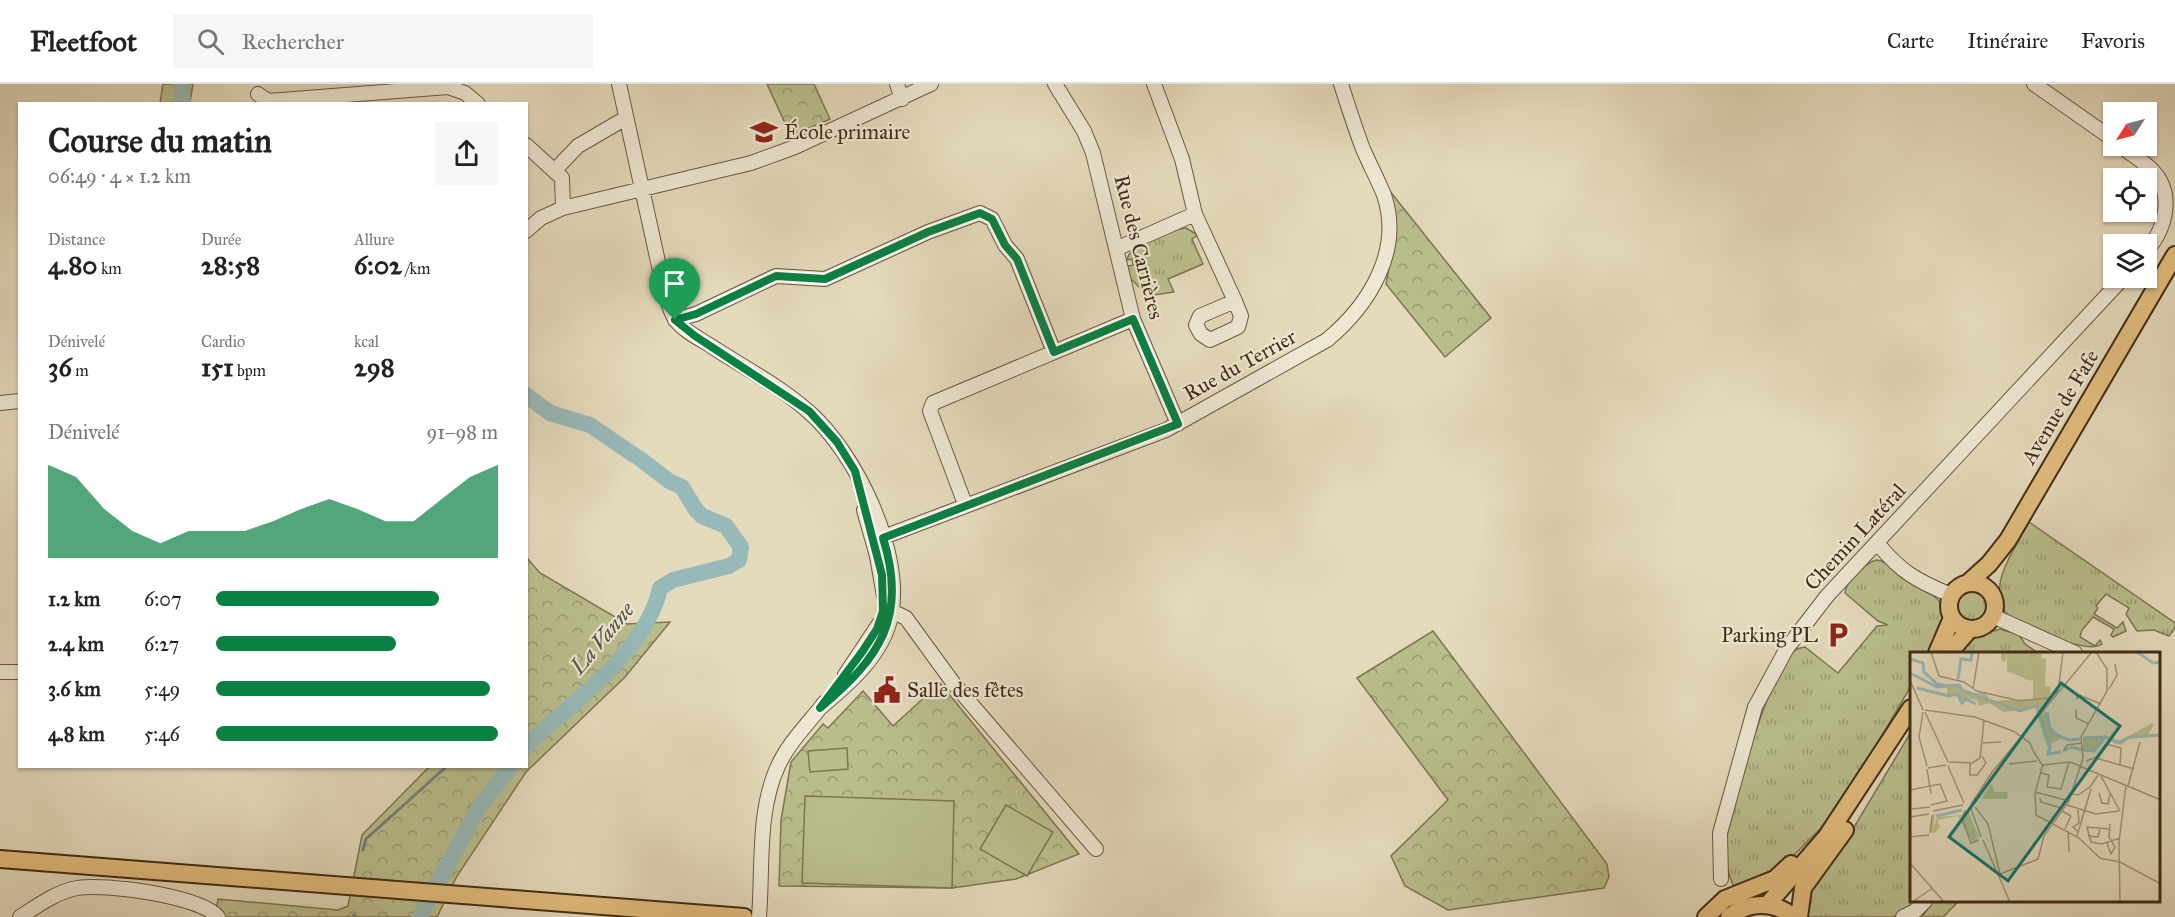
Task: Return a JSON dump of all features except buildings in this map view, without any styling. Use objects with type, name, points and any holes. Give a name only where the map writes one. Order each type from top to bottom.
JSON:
[{"type":"main road","name":"Avenue de Fafe","points":[[1968,583],[1989,564],[2008,540],[2175,255]]},
{"type":"main road","name":"Avenue de Fafe","points":[[1993,595],[1997,570],[2008,540]]},
{"type":"main road","points":[[1968,583],[1983,585],[1993,595],[1995,602],[1993,616],[1983,626],[1970,629],[1957,624],[1952,618],[1949,603],[1955,589],[1968,583]]},
{"type":"main road","points":[[1937,652],[1952,618]]},
{"type":"main road","points":[[1950,652],[1970,629]]},
{"type":"main road","points":[[1799,917],[1803,888],[1827,857],[1863,800],[1910,709]]},
{"type":"main road","points":[[1767,904],[1827,836],[1896,734]]},
{"type":"main road","points":[[1706,917],[1725,899],[1764,885],[1785,871],[1855,795]]},
{"type":"main road","points":[[0,859],[744,917]]},
{"type":"main road","points":[[1729,917],[1751,905],[1767,904],[1794,917]]},
{"type":"street","points":[[619,84],[664,289],[675,320],[695,336],[809,411],[837,442],[868,497],[878,539],[892,576],[887,613],[873,656],[843,689],[820,708],[788,748],[777,768],[766,804],[759,917]]},
{"type":"street","points":[[897,84],[902,99]]},
{"type":"street","points":[[528,229],[541,218],[563,208],[751,163],[795,147],[931,84]]},
{"type":"street","name":"Rue des Carrières","points":[[1055,84],[1089,142],[1118,248],[1133,319],[1178,424]]},
{"type":"street","points":[[1154,84],[1182,159],[1195,214],[1235,301]]},
{"type":"street","name":"Rue du Terrier","points":[[878,539],[1178,424],[1327,340],[1354,313],[1381,272],[1388,243],[1387,211],[1341,84]]},
{"type":"street","points":[[2034,84],[2103,133]]},
{"type":"street","points":[[258,94],[268,101],[448,87],[465,88],[476,102]]},
{"type":"street","points":[[555,170],[578,146],[619,122],[627,120]]},
{"type":"street","points":[[528,148],[562,178],[563,208]]},
{"type":"street","points":[[2134,156],[2152,169],[2167,197],[2162,228],[2157,235]]},
{"type":"street","points":[[675,320],[696,314],[776,276],[825,279],[928,232],[980,213],[992,219],[1005,245],[1017,259],[1054,352]]},
{"type":"street","points":[[1118,248],[1195,214]]},
{"type":"street","name":"Chemin Latéral","points":[[1721,879],[1720,833],[1755,707],[1788,648],[1820,604],[2114,288]]},
{"type":"street","points":[[965,504],[931,406],[939,400],[1133,319]]},
{"type":"street","points":[[0,403],[18,401]]},
{"type":"street","points":[[1878,544],[1896,567],[1914,580],[1951,596]]},
{"type":"street","points":[[887,613],[898,614],[906,618],[954,684],[1096,849]]},
{"type":"street","points":[[1993,616],[2073,652]]},
{"type":"street","points":[[0,672],[18,672]]},
{"type":"street","points":[[20,917],[64,892],[88,887],[179,897],[200,905],[219,917]]},
{"type":"street","points":[[1903,917],[1915,912],[1926,902]]},
{"type":"street","points":[[1919,917],[1927,902]]},
{"type":"green space","points":[[163,84],[193,84],[190,102],[160,102]]},
{"type":"green space","points":[[767,84],[814,84],[830,119],[791,136]]},
{"type":"green space","points":[[1389,190],[1491,318],[1445,357],[1386,284],[1391,258]]},
{"type":"green space","points":[[1186,228],[1198,235],[1192,239],[1203,264],[1168,279],[1174,292],[1148,296],[1130,278],[1128,266],[1133,265],[1132,259],[1127,260],[1129,255],[1152,239]]},
{"type":"green space","points":[[2029,522],[2175,623],[2175,628],[2169,636],[2154,630],[2137,631],[2126,614],[2129,608],[2106,594],[2096,606],[2098,608],[2094,614],[2117,628],[2123,622],[2126,631],[2113,637],[2111,635],[2114,629],[2093,617],[2082,630],[2080,637],[2095,646],[2069,643],[2026,626],[2008,615],[2003,608],[1999,589],[2004,569]]},
{"type":"green space","points":[[528,559],[540,573],[627,624],[670,622],[625,677],[526,772],[457,876],[437,917],[222,917],[216,911],[218,899],[338,910],[348,906],[362,835],[428,768],[528,768]]},
{"type":"green space","points":[[1876,560],[1887,564],[1902,578],[1935,597],[1943,610],[1942,625],[1929,652],[1910,652],[1910,688],[1870,756],[1822,827],[1779,870],[1735,889],[1727,864],[1726,850],[1730,819],[1743,770],[1762,714],[1781,669],[1795,650],[1805,647],[1838,673],[1877,626],[1888,625],[1878,621],[1845,593],[1849,583],[1866,565]]},
{"type":"green space","points":[[1972,589],[1984,594],[1989,606],[1984,618],[1972,623],[1960,618],[1955,606],[1960,594]]},
{"type":"green space","points":[[2000,629],[2019,635],[2025,644],[2037,652],[1960,652],[1977,636]]},
{"type":"green space","points":[[1433,631],[1607,864],[1609,877],[1604,888],[1448,910],[1405,886],[1391,856],[1448,800],[1357,678]]},
{"type":"green space","points":[[940,683],[1079,854],[1016,879],[952,888],[779,886],[781,820],[791,762],[823,724],[828,728],[863,691],[893,726]]},
{"type":"green space","points":[[1910,734],[1910,902],[1920,902],[1903,915],[1893,917],[1806,917],[1806,896],[1844,844]]},
{"type":"green space","points":[[847,748],[848,769],[810,772],[808,751]]},
{"type":"green space","points":[[805,796],[954,801],[952,888],[802,883]]},
{"type":"green space","points":[[1006,805],[1053,832],[1027,876],[980,849]]},
{"type":"green space","points":[[1932,902],[1958,902],[1943,917],[1922,917]]},
{"type":"waterway","name":"La Vanne","points":[[181,84],[183,102]]},
{"type":"waterway","name":"La Vanne","points":[[528,396],[550,413],[590,425],[634,455]]},
{"type":"waterway","name":"La Vanne","points":[[528,745],[621,658],[646,624],[660,588],[673,580],[729,566],[739,560],[741,547],[726,526],[702,516],[682,487],[669,481],[639,458]]},
{"type":"waterway","points":[[363,850],[366,839],[445,768]]},
{"type":"waterway","name":"La Vanne","points":[[420,917],[477,810],[509,768]]},
{"type":"place","name":"École primaire","points":[[764,132]]},
{"type":"place","name":"Parking PL","points":[[1838,635]]},
{"type":"place","name":"Salle des fêtes","points":[[887,690]]},
{"type":"route","points":[[980,213],[992,219],[1005,245],[1017,259],[1054,352],[1133,319],[1178,424],[917,522],[883,538],[892,576],[891,615],[885,633],[873,656],[843,689],[820,708],[877,629],[883,611],[882,575],[860,497],[859,480],[849,459],[837,442],[809,411],[695,336],[675,320],[696,314],[776,276],[825,279],[928,232],[980,213]]}]
